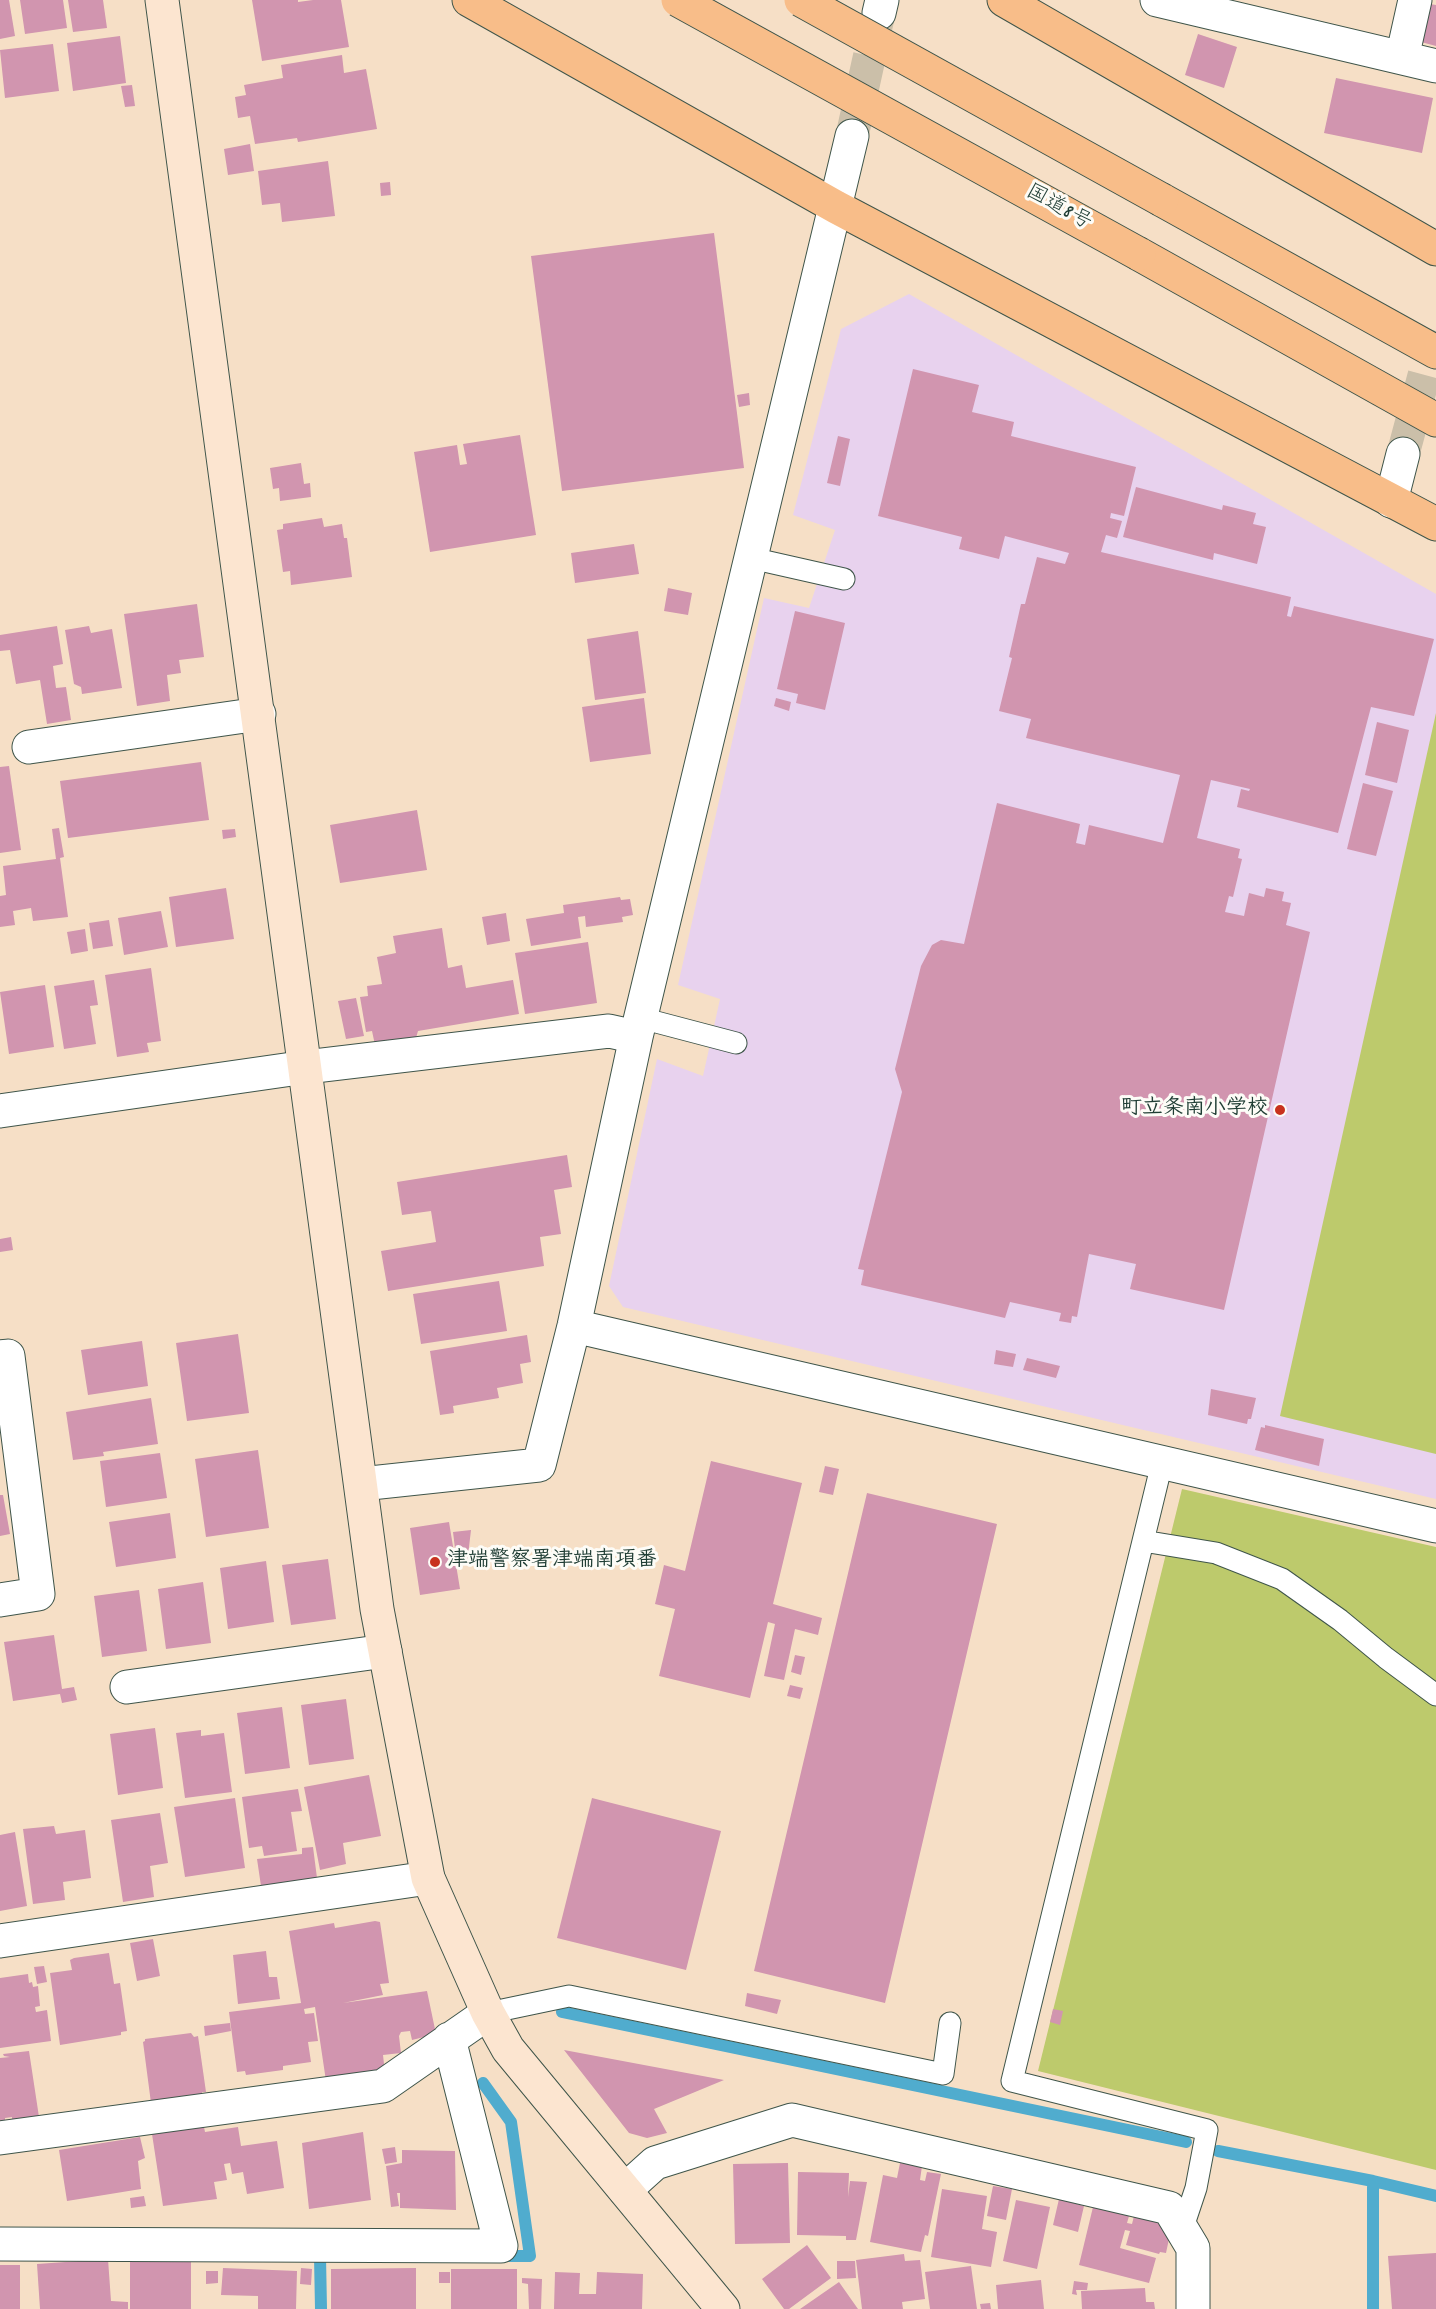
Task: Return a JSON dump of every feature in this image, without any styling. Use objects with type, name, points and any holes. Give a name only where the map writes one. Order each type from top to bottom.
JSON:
[{"type":"highway","points":[[469,0],[836,207],[1436,524]]},
{"type":"highway","name":"国道8号","points":[[678,0],[1436,420]]},
{"type":"highway","points":[[801,0],[1436,352]]},
{"type":"highway","points":[[1004,0],[1436,249]]},
{"type":"street","points":[[162,0],[377,1609],[428,1878],[488,2013],[508,2049],[723,2309]]},
{"type":"street","points":[[1160,0],[1436,66]]},
{"type":"street","points":[[1402,58],[1415,0]]},
{"type":"street","points":[[361,1484],[539,1465],[574,1326],[638,1027],[852,136]]},
{"type":"street","points":[[1392,501],[1403,454]]},
{"type":"street","points":[[29,747],[259,714]]},
{"type":"street","points":[[0,1111],[306,1067],[638,1027]]},
{"type":"street","points":[[574,1326],[1436,1526]]},
{"type":"street","points":[[0,1357],[8,1356],[38,1594],[0,1600]]},
{"type":"street","points":[[127,1687],[385,1651]]},
{"type":"street","points":[[0,1941],[428,1878]]},
{"type":"street","points":[[0,2138],[383,2086],[488,2013]]},
{"type":"street","points":[[0,2244],[501,2246],[449,2039]]},
{"type":"street","points":[[625,2190],[655,2163],[792,2120],[1169,2208],[1193,2248],[1193,2309]]},
{"type":"lane","points":[[751,558],[844,579]]},
{"type":"lane","points":[[638,1027],[735,1043]]},
{"type":"lane","points":[[1162,1463],[1012,2081],[1207,2130],[1196,2188],[1182,2230]]},
{"type":"lane","points":[[1143,1541],[1216,1553],[1282,1578],[1436,1695]]},
{"type":"lane","points":[[488,2013],[569,1996],[943,2074],[950,2023]]},
{"type":"shaded area","points":[[909,294],[1436,594],[1436,1499],[623,1307],[609,1286],[657,1059],[703,1076],[720,999],[678,985],[764,598],[809,608],[835,530],[793,515],[841,329]]},
{"type":"green space","points":[[1436,713],[1436,1454],[1280,1416]]},
{"type":"green space","points":[[1182,1489],[1436,1547],[1436,2170],[1038,2071]]},
{"type":"building","points":[[0,0],[9,0],[15,36],[0,39]]},
{"type":"building","points":[[20,0],[63,0],[67,28],[25,34]]},
{"type":"building","points":[[68,0],[103,0],[107,28],[73,32]]},
{"type":"building","points":[[252,0],[298,0],[298,2],[341,0],[349,47],[262,61]]},
{"type":"building","points":[[1430,4],[1436,5],[1436,46],[1421,42]]},
{"type":"building","points":[[1198,34],[1237,47],[1224,88],[1185,75]]},
{"type":"building","points":[[120,36],[126,83],[73,91],[67,43]]},
{"type":"building","points":[[53,44],[59,91],[5,98],[0,50]]},
{"type":"building","points":[[342,55],[344,73],[366,69],[377,129],[298,142],[297,138],[255,144],[250,116],[238,118],[235,97],[246,95],[244,85],[283,78],[281,65]]},
{"type":"building","points":[[1336,78],[1433,98],[1422,153],[1324,133]]},
{"type":"building","points":[[132,85],[135,106],[125,107],[121,86]]},
{"type":"building","points":[[250,144],[254,171],[228,175],[224,149]]},
{"type":"building","points":[[328,161],[335,216],[282,222],[280,203],[262,205],[258,171]]},
{"type":"building","points":[[390,182],[391,195],[381,196],[380,183]]},
{"type":"building","points":[[714,233],[744,468],[562,491],[531,256]]},
{"type":"building","points":[[913,369],[979,385],[972,412],[1014,422],[1011,436],[1136,467],[1124,516],[1111,513],[1110,518],[1122,521],[1117,538],[1106,535],[1101,552],[1291,597],[1287,616],[1291,617],[1294,606],[1434,639],[1414,716],[1371,707],[1338,833],[1237,807],[1241,789],[1249,791],[1250,789],[1211,780],[1197,838],[1240,849],[1238,858],[1242,859],[1233,897],[1229,896],[1225,912],[1244,916],[1249,893],[1264,897],[1266,888],[1284,892],[1282,901],[1291,903],[1286,925],[1310,932],[1224,1310],[1130,1289],[1136,1264],[1089,1254],[1077,1317],[1072,1316],[1071,1323],[1059,1321],[1061,1313],[1010,1302],[1005,1318],[861,1285],[864,1270],[858,1269],[902,1092],[895,1069],[921,966],[932,945],[941,940],[964,944],[997,803],[1080,824],[1076,843],[1085,845],[1089,825],[1163,843],[1180,775],[1026,738],[1031,719],[999,711],[1012,658],[1009,657],[1021,604],[1025,604],[1037,557],[1065,564],[1069,553],[1005,536],[999,559],[959,549],[962,537],[878,516]]},
{"type":"building","points":[[749,393],[750,405],[739,407],[737,395]]},
{"type":"building","points":[[520,435],[536,535],[430,552],[414,452],[457,445],[460,465],[467,464],[463,444]]},
{"type":"building","points":[[838,436],[850,439],[840,486],[827,483]]},
{"type":"building","points":[[301,463],[304,484],[310,483],[311,497],[280,501],[279,488],[273,489],[270,468]]},
{"type":"building","points":[[1136,487],[1222,510],[1223,505],[1256,513],[1253,524],[1266,527],[1257,564],[1214,553],[1213,560],[1123,537]]},
{"type":"building","points":[[322,518],[324,527],[342,524],[344,538],[347,538],[352,577],[291,585],[290,571],[283,572],[277,530],[283,529],[283,524]]},
{"type":"building","points":[[634,544],[639,574],[575,583],[571,553]]},
{"type":"building","points":[[668,588],[692,593],[688,615],[664,611]]},
{"type":"building","points":[[197,604],[204,657],[179,660],[181,673],[167,675],[170,701],[137,706],[124,614]]},
{"type":"building","points":[[795,611],[845,623],[825,710],[796,703],[798,694],[777,689]]},
{"type":"building","points":[[57,626],[63,664],[53,666],[56,688],[66,687],[71,720],[47,724],[40,680],[16,684],[10,650],[0,651],[0,635]]},
{"type":"building","points":[[89,626],[91,633],[112,629],[122,688],[82,694],[81,687],[74,684],[65,630]]},
{"type":"building","points":[[638,631],[646,693],[595,700],[587,639]]},
{"type":"building","points":[[644,698],[651,754],[590,762],[582,707]]},
{"type":"building","points":[[776,698],[791,702],[789,711],[774,706]]},
{"type":"building","points":[[1377,722],[1409,730],[1397,783],[1365,775]]},
{"type":"building","points":[[201,762],[209,820],[68,838],[60,781]]},
{"type":"building","points":[[9,766],[21,850],[0,853],[0,767]]},
{"type":"building","points":[[1363,783],[1393,791],[1376,856],[1347,849]]},
{"type":"building","points":[[417,810],[427,870],[340,883],[330,825]]},
{"type":"building","points":[[59,828],[64,857],[60,858],[68,917],[33,921],[31,908],[13,911],[15,925],[0,927],[0,896],[6,895],[3,866],[56,859],[52,829]]},
{"type":"building","points":[[235,829],[236,837],[223,839],[222,830]]},
{"type":"building","points":[[226,888],[234,939],[176,947],[169,897]]},
{"type":"building","points":[[620,897],[621,900],[630,899],[633,915],[622,917],[623,922],[586,927],[585,916],[578,917],[581,938],[531,946],[526,919],[564,913],[563,905]]},
{"type":"building","points":[[161,911],[168,947],[124,955],[118,918]]},
{"type":"building","points":[[506,913],[510,941],[487,945],[482,917]]},
{"type":"building","points":[[109,920],[113,946],[93,949],[89,923]]},
{"type":"building","points":[[442,928],[448,968],[462,965],[466,988],[513,980],[519,1014],[418,1031],[416,1038],[375,1045],[372,1031],[366,1032],[360,997],[368,996],[367,986],[382,984],[377,957],[396,953],[393,936]]},
{"type":"building","points":[[85,929],[88,951],[71,954],[67,932]]},
{"type":"building","points":[[588,942],[597,1003],[525,1014],[515,953]]},
{"type":"building","points":[[151,968],[161,1041],[147,1043],[149,1052],[117,1057],[105,975]]},
{"type":"building","points":[[94,980],[98,1005],[90,1006],[96,1044],[64,1049],[54,986]]},
{"type":"building","points":[[45,985],[54,1047],[9,1054],[0,992]]},
{"type":"building","points":[[356,998],[364,1036],[346,1039],[338,1001]]},
{"type":"building","points":[[567,1155],[572,1187],[554,1190],[561,1234],[540,1237],[544,1266],[388,1291],[381,1251],[436,1242],[431,1211],[402,1215],[397,1182]]},
{"type":"building","points":[[11,1237],[13,1250],[0,1252],[0,1239]]},
{"type":"building","points":[[499,1281],[507,1331],[421,1344],[413,1294]]},
{"type":"building","points":[[238,1334],[249,1413],[187,1421],[176,1343]]},
{"type":"building","points":[[527,1335],[531,1362],[520,1364],[523,1383],[497,1388],[499,1398],[453,1406],[454,1413],[440,1415],[430,1351]]},
{"type":"building","points":[[142,1341],[148,1386],[88,1395],[81,1350]]},
{"type":"building","points":[[996,1350],[1016,1354],[1013,1367],[994,1364]]},
{"type":"building","points":[[1027,1358],[1060,1366],[1056,1378],[1023,1370]]},
{"type":"building","points":[[1211,1389],[1256,1398],[1251,1419],[1248,1419],[1247,1424],[1208,1415]]},
{"type":"building","points":[[151,1398],[158,1444],[103,1452],[104,1456],[73,1460],[66,1412]]},
{"type":"building","points":[[1265,1425],[1324,1439],[1319,1466],[1255,1450],[1261,1427],[1265,1428]]},
{"type":"building","points":[[258,1450],[269,1528],[206,1537],[195,1459]]},
{"type":"building","points":[[160,1453],[167,1498],[106,1507],[100,1461]]},
{"type":"building","points":[[711,1461],[802,1483],[773,1604],[822,1618],[818,1635],[795,1629],[784,1680],[764,1676],[775,1624],[768,1622],[750,1698],[659,1676],[675,1609],[655,1604],[664,1565],[685,1571]]},
{"type":"building","points":[[825,1466],[839,1469],[833,1495],[819,1492]]},
{"type":"building","points":[[867,1493],[997,1524],[885,2003],[754,1971]]},
{"type":"building","points":[[0,1495],[3,1495],[10,1534],[0,1536]]},
{"type":"building","points":[[170,1513],[176,1558],[116,1567],[109,1522]]},
{"type":"building","points":[[449,1522],[460,1589],[420,1595],[410,1528]]},
{"type":"building","points":[[471,1530],[467,1564],[457,1565],[453,1532]]},
{"type":"building","points":[[328,1559],[336,1619],[291,1625],[282,1565]]},
{"type":"building","points":[[266,1561],[274,1622],[228,1629],[220,1568]]},
{"type":"building","points":[[203,1582],[211,1643],[166,1649],[158,1589]]},
{"type":"building","points":[[139,1590],[147,1651],[102,1657],[94,1596]]},
{"type":"building","points":[[54,1635],[62,1689],[74,1687],[77,1700],[62,1703],[60,1694],[13,1701],[4,1642]]},
{"type":"building","points":[[795,1655],[805,1657],[801,1675],[791,1672]]},
{"type":"building","points":[[790,1685],[803,1688],[800,1699],[787,1696]]},
{"type":"building","points":[[346,1699],[354,1759],[309,1765],[301,1705]]},
{"type":"building","points":[[282,1707],[290,1768],[245,1774],[237,1713]]},
{"type":"building","points":[[155,1728],[163,1788],[118,1795],[110,1734]]},
{"type":"building","points":[[201,1730],[201,1736],[224,1733],[232,1792],[185,1798],[176,1733]]},
{"type":"building","points":[[369,1775],[381,1836],[343,1843],[346,1864],[320,1870],[304,1787]]},
{"type":"building","points":[[298,1789],[302,1811],[291,1812],[297,1851],[264,1856],[262,1846],[249,1848],[242,1797]]},
{"type":"building","points":[[235,1798],[245,1868],[185,1877],[174,1807]]},
{"type":"building","points":[[592,1798],[721,1831],[686,1970],[557,1938]]},
{"type":"building","points":[[160,1813],[168,1863],[150,1866],[154,1897],[123,1902],[111,1820]]},
{"type":"building","points":[[54,1826],[56,1834],[85,1830],[91,1878],[63,1882],[65,1900],[33,1904],[23,1829]]},
{"type":"building","points":[[15,1832],[27,1906],[0,1911],[0,1835]]},
{"type":"building","points":[[313,1847],[317,1878],[261,1886],[257,1859],[302,1854],[302,1848]]},
{"type":"building","points":[[380,1922],[389,1983],[380,1984],[383,1995],[343,2003],[427,1991],[436,2034],[412,2040],[410,2031],[401,2032],[399,2036],[401,2053],[383,2055],[385,2073],[326,2081],[315,2007],[304,2009],[305,2014],[314,2013],[318,2041],[308,2042],[311,2062],[283,2066],[283,2070],[246,2075],[245,2071],[237,2072],[229,2012],[301,2003],[289,1931],[334,1923],[335,1928]]},
{"type":"building","points":[[153,1939],[160,1976],[137,1981],[130,1943]]},
{"type":"building","points":[[266,1951],[269,1977],[277,1977],[280,1999],[238,2004],[233,1955]]},
{"type":"building","points":[[109,1953],[114,1984],[120,1983],[127,2031],[121,2032],[121,2035],[60,2045],[50,1973],[72,1970],[70,1960],[74,1958]]},
{"type":"building","points":[[44,1966],[47,1982],[37,1984],[34,1967]]},
{"type":"building","points":[[28,1974],[29,1983],[32,1982],[33,1987],[38,1986],[40,2006],[35,2007],[36,2012],[47,2010],[51,2041],[0,2048],[0,1978]]},
{"type":"building","points":[[747,1993],[781,2000],[777,2014],[745,2006]]},
{"type":"building","points":[[1053,2009],[1063,2011],[1060,2025],[1050,2022]]},
{"type":"building","points":[[230,2023],[231,2031],[205,2036],[204,2026]]},
{"type":"building","points":[[191,2033],[194,2037],[198,2036],[206,2092],[202,2092],[202,2096],[151,2103],[143,2042],[145,2039]]},
{"type":"building","points":[[564,2050],[724,2080],[654,2109],[667,2133],[647,2138],[629,2133]]},
{"type":"building","points":[[29,2051],[39,2117],[12,2120],[12,2117],[5,2118],[5,2122],[0,2123],[0,2058],[10,2057],[3,2054]]},
{"type":"building","points":[[204,2127],[205,2132],[238,2127],[241,2146],[277,2141],[284,2188],[247,2194],[243,2172],[232,2174],[230,2163],[224,2164],[227,2180],[214,2182],[217,2199],[163,2206],[152,2134]]},
{"type":"building","points":[[363,2132],[371,2200],[309,2209],[302,2143]]},
{"type":"building","points":[[140,2137],[145,2158],[138,2161],[141,2189],[67,2201],[59,2150]]},
{"type":"building","points":[[395,2147],[397,2162],[385,2164],[382,2149]]},
{"type":"building","points":[[402,2150],[455,2151],[456,2210],[400,2208],[400,2193],[397,2193],[399,2206],[391,2207],[386,2166],[402,2163]]},
{"type":"building","points":[[788,2163],[790,2243],[735,2244],[733,2164]]},
{"type":"building","points":[[900,2163],[922,2166],[920,2180],[925,2181],[927,2172],[941,2174],[928,2236],[925,2235],[921,2252],[870,2242],[883,2175],[897,2178]]},
{"type":"building","points":[[798,2172],[849,2173],[848,2197],[850,2181],[867,2182],[856,2240],[846,2240],[846,2236],[797,2235]]},
{"type":"building","points":[[993,2186],[1012,2189],[1006,2220],[987,2216]]},
{"type":"building","points":[[942,2189],[987,2196],[982,2229],[997,2232],[991,2267],[931,2257]]},
{"type":"building","points":[[144,2196],[146,2206],[131,2208],[130,2198]]},
{"type":"building","points":[[1059,2199],[1084,2206],[1078,2232],[1053,2225]]},
{"type":"building","points":[[1016,2200],[1050,2207],[1037,2269],[1003,2261]]},
{"type":"building","points":[[1093,2207],[1129,2216],[1127,2223],[1132,2224],[1135,2212],[1159,2218],[1170,2234],[1166,2253],[1160,2252],[1159,2254],[1126,2245],[1130,2231],[1125,2230],[1120,2248],[1156,2258],[1149,2283],[1079,2265]]},
{"type":"building","points":[[807,2245],[831,2278],[789,2309],[784,2309],[762,2279]]},
{"type":"building","points":[[1436,2253],[1436,2309],[1392,2309],[1388,2256]]},
{"type":"building","points":[[904,2254],[905,2261],[920,2260],[925,2299],[902,2302],[903,2309],[862,2309],[856,2260]]},
{"type":"building","points":[[108,2259],[111,2301],[128,2302],[128,2309],[40,2309],[37,2264]]},
{"type":"building","points":[[837,2261],[855,2261],[856,2278],[837,2279]]},
{"type":"building","points":[[130,2262],[191,2262],[191,2309],[130,2309]]},
{"type":"building","points":[[0,2265],[20,2265],[20,2309],[0,2309]]},
{"type":"building","points":[[971,2266],[977,2309],[930,2309],[925,2272]]},
{"type":"building","points":[[223,2268],[297,2271],[296,2309],[258,2309],[258,2296],[221,2295]]},
{"type":"building","points":[[301,2268],[312,2269],[311,2285],[300,2284]]},
{"type":"building","points":[[416,2268],[416,2309],[331,2309],[331,2269]]},
{"type":"building","points":[[451,2269],[517,2269],[517,2309],[451,2309]]},
{"type":"building","points":[[206,2271],[218,2271],[218,2283],[206,2284]]},
{"type":"building","points":[[439,2272],[450,2272],[450,2283],[439,2283]]},
{"type":"building","points":[[555,2272],[580,2273],[579,2294],[596,2294],[597,2272],[643,2274],[642,2309],[554,2309]]},
{"type":"building","points":[[522,2278],[542,2279],[541,2309],[529,2309],[528,2284],[522,2283]]},
{"type":"building","points":[[1041,2280],[1044,2309],[998,2309],[996,2285]]},
{"type":"building","points":[[1074,2281],[1088,2283],[1087,2290],[1076,2290],[1077,2295],[1072,2294]]},
{"type":"building","points":[[839,2282],[858,2309],[800,2309]]},
{"type":"building","points":[[1145,2288],[1146,2302],[1154,2302],[1155,2309],[1082,2309],[1081,2291]]},
{"type":"building","points":[[990,2303],[991,2309],[981,2309],[980,2304]]},
{"type":"waterway","points":[[562,2012],[1186,2142]]},
{"type":"waterway","points":[[483,2083],[511,2122],[530,2256],[498,2256]]},
{"type":"waterway","points":[[1218,2151],[1373,2181],[1436,2196]]},
{"type":"waterway","points":[[1373,2181],[1373,2309]]},
{"type":"waterway","points":[[321,2309],[320,2256],[328,2256]]},
{"type":"tunnel","points":[[852,136],[879,13]]},
{"type":"tunnel","points":[[1403,454],[1436,331]]},
{"type":"place","name":"町立条南小学校","points":[[1280,1110]]},
{"type":"place","name":"津端警察署津端南項番","points":[[435,1562]]}]
